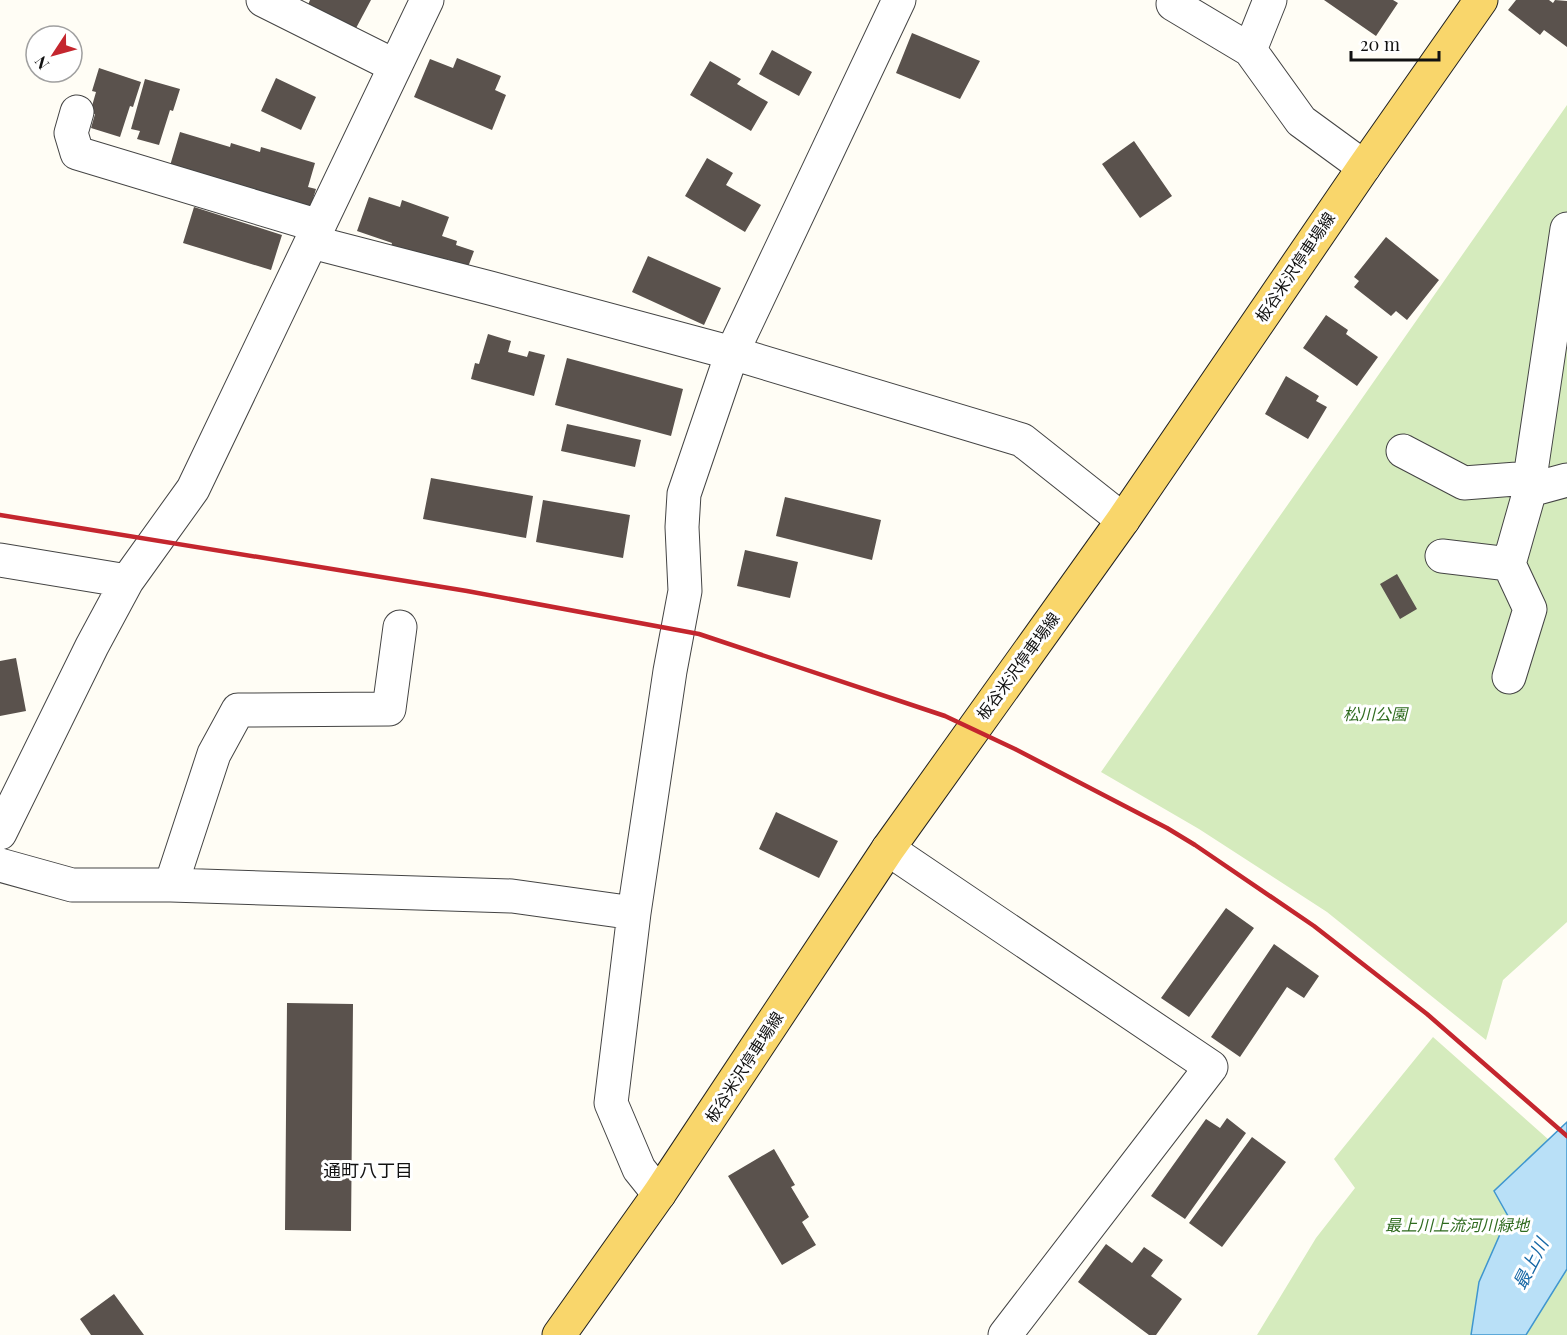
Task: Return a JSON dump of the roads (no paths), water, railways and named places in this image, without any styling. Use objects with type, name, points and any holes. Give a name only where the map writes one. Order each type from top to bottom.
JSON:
[{"type":"main road","name":"板谷米沢停車場線","points":[[566,1332],[888,849],[1123,520],[1481,0]]},
{"type":"street","points":[[263,0],[395,66]]},
{"type":"street","points":[[0,833],[92,646],[127,581],[193,489],[427,0]]},
{"type":"street","points":[[660,1194],[639,1169],[611,1103],[634,914],[670,670],[685,591],[682,527],[684,494],[732,354],[899,0]]},
{"type":"street","points":[[1250,50],[1270,0]]},
{"type":"street","points":[[1173,4],[1250,50],[1301,121],[1364,167]]},
{"type":"street","points":[[77,112],[71,133],[77,153],[315,235],[490,288],[732,354],[1022,440],[1123,520]]},
{"type":"street","points":[[1509,676],[1530,609],[1509,564],[1530,484],[1567,229]]},
{"type":"street","points":[[1404,451],[1464,483],[1530,484],[1567,480]]},
{"type":"street","points":[[1442,556],[1509,564]]},
{"type":"street","points":[[0,560],[127,581]]},
{"type":"street","points":[[171,885],[214,754],[238,710],[389,709],[400,627]]},
{"type":"street","points":[[888,849],[1211,1067],[1005,1335]]},
{"type":"street","points":[[0,865],[72,885],[171,885],[512,896],[634,914]]},
{"type":"water","name":"最上川","points":[[1567,1122],[1567,1269],[1526,1335],[1471,1335],[1479,1282],[1508,1216],[1494,1191]]},
{"type":"railway","points":[[0,515],[467,591],[699,634],[945,716],[1015,749],[1167,828],[1195,845],[1314,926],[1427,1014],[1567,1136]]},
{"type":"district","name":"通町八丁目","points":[[368,1171]]},
{"type":"park label","name":"松川公園","points":[[1375,714]]},
{"type":"park label","name":"最上川上流河川緑地","points":[[1457,1225]]}]
